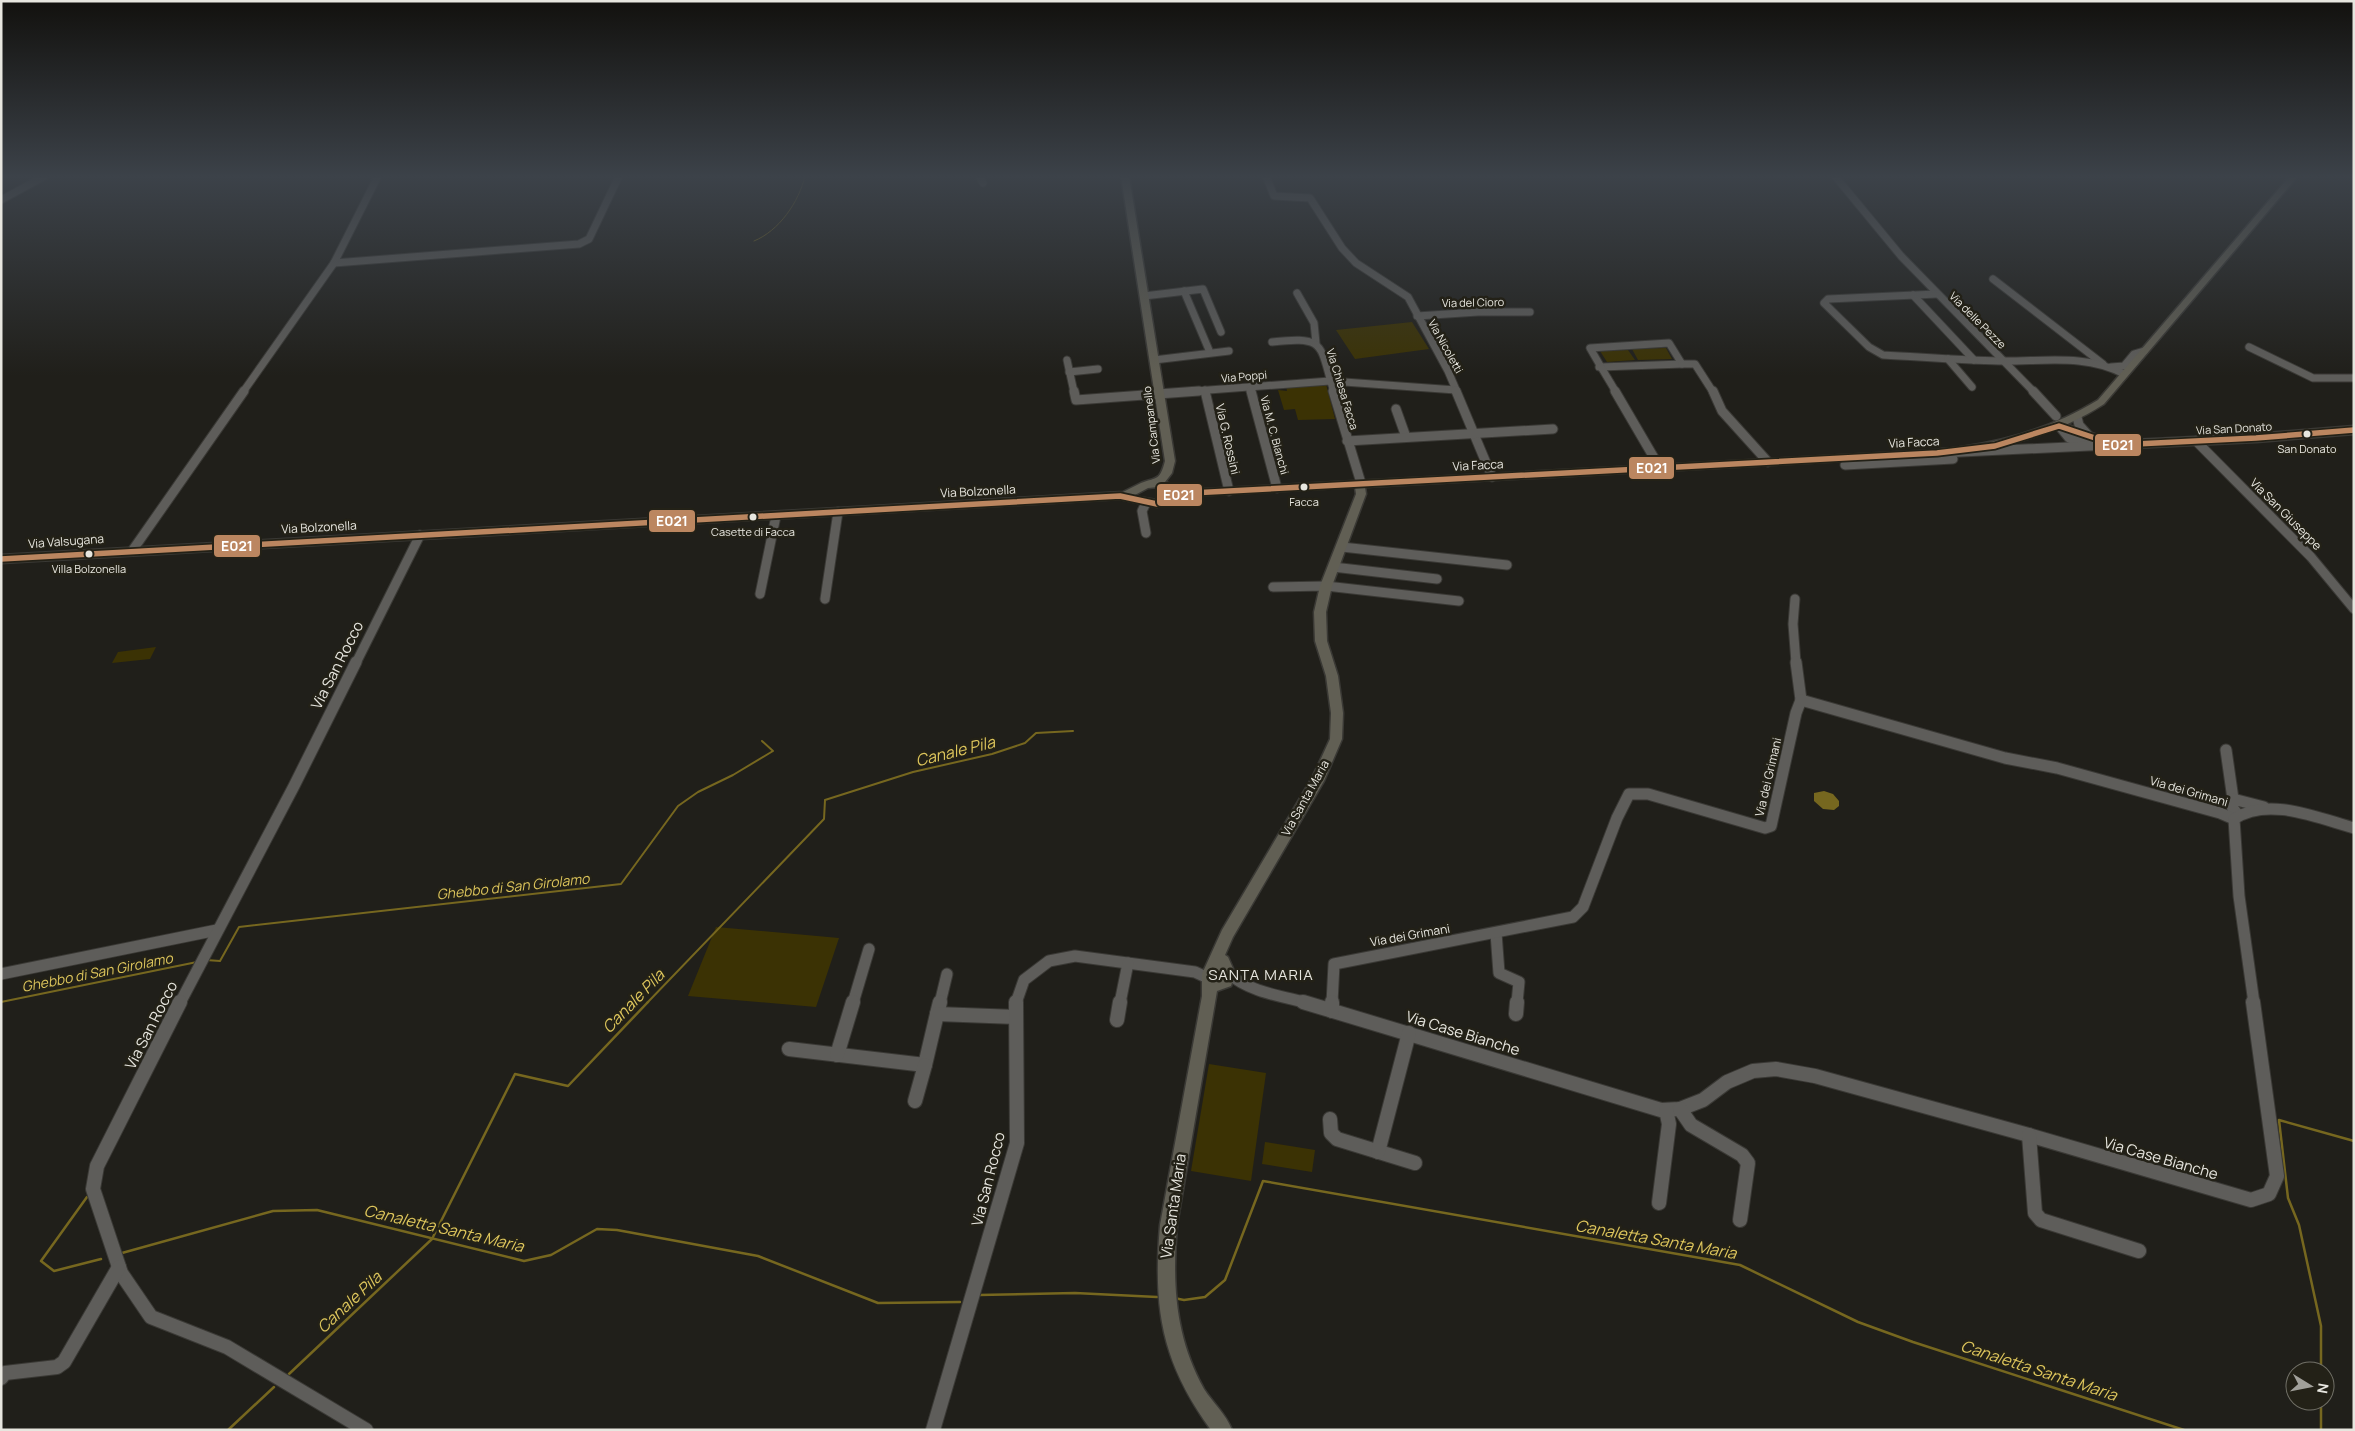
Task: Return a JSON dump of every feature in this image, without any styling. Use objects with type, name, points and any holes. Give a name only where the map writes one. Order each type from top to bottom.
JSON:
[{"type":"main road","name":"Via Campanello","points":[[1134,243],[1142,278],[1170,461],[1167,473],[1158,484]]},
{"type":"main road","name":"Via Facca","points":[[1168,494],[1938,453],[1995,446],[2059,426],[2102,402],[2237,243]]},
{"type":"main road","name":"Via Santa Maria","points":[[1223,1430],[1206,1410],[1191,1385],[1172,1335],[1165,1300],[1164,1272],[1169,1209],[1221,951],[1227,934],[1319,777],[1336,739],[1337,713],[1332,676],[1321,641],[1320,612],[1326,586],[1362,490],[1360,483]]},
{"type":"main road","name":"Via Bolzonella","points":[[1141,497],[1148,484],[1158,484]]},
{"type":"main road","points":[[1158,484],[1168,494]]},
{"type":"main road","points":[[1347,484],[1358,499]]},
{"type":"main road","name":"Via Bolzonella","points":[[132,551],[1120,496],[1141,497],[1158,504],[1168,494]]},
{"type":"main road","name":"Via Valsugana","points":[[1,559],[132,551]]},
{"type":"street","points":[[132,551],[334,263],[344,243]]},
{"type":"street","points":[[334,263],[582,243]]},
{"type":"street","name":"Via Nicoletti","points":[[1340,243],[1356,264],[1403,293],[1413,305],[1456,390],[1492,477]]},
{"type":"street","name":"Via delle Pezze","points":[[1890,243],[2056,416]]},
{"type":"street","points":[[1993,279],[2101,360],[2116,378],[2106,396]]},
{"type":"street","points":[[1144,296],[1203,289],[1222,332]]},
{"type":"street","points":[[1184,291],[1209,350]]},
{"type":"street","points":[[1297,293],[1315,326],[1316,343]]},
{"type":"street","name":"Via delle Pezze","points":[[1937,294],[1828,299],[1824,302],[1844,324],[1875,352],[1891,356],[1974,360],[2079,360],[2124,374]]},
{"type":"street","points":[[1912,295],[1974,360]]},
{"type":"street","name":"Via del Cioro","points":[[1417,316],[1478,312],[1530,312]]},
{"type":"street","name":"Via Chiesa Facca","points":[[1272,342],[1302,339],[1316,343],[1321,350],[1360,483]]},
{"type":"street","points":[[1660,468],[1589,350],[1592,347],[1669,343],[1682,364]]},
{"type":"street","points":[[2250,347],[2313,378],[2354,378]]},
{"type":"street","points":[[1154,360],[1229,351]]},
{"type":"street","points":[[2107,368],[2124,366],[2134,354],[2144,351]]},
{"type":"street","points":[[1948,359],[1972,387]]},
{"type":"street","name":"Via Poppi","points":[[1066,360],[1076,400],[1330,381],[1456,390]]},
{"type":"street","points":[[1599,367],[1695,364],[1711,387],[1722,411],[1768,462]]},
{"type":"street","points":[[1069,372],[1098,369]]},
{"type":"street","name":"Via M. C. Bianchi","points":[[1250,388],[1277,488]]},
{"type":"street","name":"Via G. Rossini","points":[[1205,391],[1229,491]]},
{"type":"street","points":[[1396,409],[1406,438]]},
{"type":"street","points":[[2077,417],[2083,431],[2091,438]]},
{"type":"street","name":"Via San Donato","points":[[2059,426],[2116,445]]},
{"type":"street","name":"Via San Donato","points":[[2059,426],[2065,434],[2076,441],[2100,446]]},
{"type":"street","points":[[1347,441],[1553,429]]},
{"type":"street","name":"Via San Donato","points":[[1938,453],[1953,454],[2196,441],[2354,430]]},
{"type":"street","name":"Via San Giuseppe","points":[[2196,441],[2311,557],[2354,609]]},
{"type":"street","points":[[1845,465],[2078,452],[2135,452],[2137,450],[2134,444]]},
{"type":"street","points":[[1141,497],[1146,533]]},
{"type":"street","points":[[826,599],[838,512]]},
{"type":"street","points":[[760,594],[776,516]]},
{"type":"street","name":"Via San Rocco","points":[[366,1430],[227,1347],[151,1317],[119,1267],[93,1189],[98,1166],[217,930],[294,786],[420,535]]},
{"type":"street","points":[[1342,547],[1507,565]]},
{"type":"street","points":[[1333,567],[1437,579]]},
{"type":"street","points":[[1273,587],[1326,586],[1458,601]]},
{"type":"street","points":[[1795,598],[1792,613],[1794,649],[1801,700]]},
{"type":"street","name":"Via dei Grimani","points":[[1332,1011],[1334,964],[1573,917],[1583,907],[1617,818],[1629,794],[1648,794],[1764,828],[1772,826],[1796,713],[1801,700],[2005,758],[2057,768],[2236,817]]},
{"type":"street","name":"Via Case Bianche","points":[[1216,978],[1409,1033],[1613,1097],[1673,1109],[1703,1100],[1727,1082],[1753,1071],[1776,1069],[1815,1076],[2029,1135],[2251,1200],[2269,1194],[2277,1176],[2239,896],[2236,817],[2232,808],[2233,799],[2226,750]]},
{"type":"street","points":[[2233,799],[2354,828]]},
{"type":"street","points":[[2236,817],[2265,808]]},
{"type":"street","points":[[1,974],[217,930]]},
{"type":"street","points":[[1496,933],[1500,973],[1520,982],[1516,1014]]},
{"type":"street","points":[[837,1054],[869,950]]},
{"type":"street","name":"Via San Rocco","points":[[933,1430],[1016,1143],[1016,999],[1024,980],[1049,961],[1075,956],[1216,978]]},
{"type":"street","points":[[1117,1020],[1128,963]]},
{"type":"street","points":[[915,1101],[947,974]]},
{"type":"street","points":[[937,1014],[1016,1017]]},
{"type":"street","points":[[1378,1152],[1409,1033]]},
{"type":"street","points":[[789,1050],[925,1065]]},
{"type":"street","points":[[1660,1203],[1669,1124],[1673,1109],[1691,1125],[1742,1156],[1748,1163],[1740,1220]]},
{"type":"street","points":[[1330,1119],[1331,1133],[1337,1139],[1415,1163]]},
{"type":"street","points":[[2029,1135],[2035,1213],[2042,1220],[2139,1251]]},
{"type":"street","points":[[1,1378],[6,1373],[57,1367],[64,1362],[119,1267]]},
{"type":"shaded area","points":[[1412,322],[1429,349],[1355,359],[1336,330]]},
{"type":"shaded area","points":[[1666,348],[1672,359],[1638,360],[1632,349]]},
{"type":"shaded area","points":[[1628,350],[1635,360],[1607,362],[1600,351]]},
{"type":"shaded area","points":[[1326,384],[1335,419],[1298,420],[1295,409],[1284,410],[1278,390],[1287,391],[1286,386]]},
{"type":"shaded area","points":[[156,647],[150,659],[112,663],[118,652]]},
{"type":"shaded area","points":[[1824,791],[1833,794],[1839,801],[1839,806],[1834,810],[1823,809],[1814,801],[1814,793]]},
{"type":"shaded area","points":[[716,927],[839,938],[816,1007],[688,996]]},
{"type":"shaded area","points":[[1209,1064],[1266,1073],[1251,1181],[1191,1171]]},
{"type":"shaded area","points":[[1265,1142],[1315,1150],[1312,1172],[1262,1164]]},
{"type":"waterway","name":"Canale Pila","points":[[647,1003],[824,819],[825,800],[913,772],[992,754],[1025,743],[1036,733],[1073,731]]},
{"type":"waterway","name":"Ghebbo di San Girolamo","points":[[206,960],[220,961],[239,927],[621,884],[678,806],[698,792],[733,775],[773,751],[762,741]]},
{"type":"waterway","name":"Ghebbo di San Girolamo","points":[[1,1002],[197,962]]},
{"type":"waterway","name":"Canale Pila","points":[[432,1238],[515,1074],[568,1086],[648,1002]]},
{"type":"waterway","name":"Canaletta Santa Maria","points":[[2321,1361],[2321,1326],[2299,1225],[2288,1198],[2279,1120],[2354,1141]]},
{"type":"waterway","name":"Canaletta Santa Maria","points":[[1174,1298],[1184,1300],[1205,1297],[1225,1280],[1263,1181],[1740,1265],[1858,1322],[1913,1342],[2184,1430]]},
{"type":"waterway","name":"Canaletta Santa Maria","points":[[87,1197],[41,1261],[54,1271],[101,1259]]},
{"type":"waterway","name":"Canaletta Santa Maria","points":[[122,1253],[273,1211],[317,1210],[432,1238]]},
{"type":"waterway","name":"Canaletta Santa Maria","points":[[432,1238],[524,1261],[551,1255],[597,1229],[617,1230],[758,1256],[878,1303],[960,1302]]},
{"type":"waterway","name":"Canale Pila","points":[[289,1374],[432,1238]]},
{"type":"waterway","name":"Canaletta Santa Maria","points":[[979,1295],[1075,1293],[1157,1297]]},
{"type":"waterway","name":"Canale Pila","points":[[228,1430],[274,1387]]},
{"type":"waterway","name":"Canaletta Santa Maria","points":[[2321,1411],[2321,1430]]},
{"type":"transit line","name":"E021","points":[[1,559],[1120,496],[1157,504],[1175,496],[1191,493],[1937,453],[1995,446],[2059,426],[2116,445],[2256,438],[2354,430]]},
{"type":"place","name":"San Donato","points":[[2307,434]]},
{"type":"place","name":"Facca","points":[[1304,487]]},
{"type":"place","name":"Casette di Facca","points":[[753,517]]},
{"type":"place","name":"Villa Bolzonella","points":[[89,554]]},
{"type":"district","name":"SANTA MARIA","points":[[1261,974]]}]
